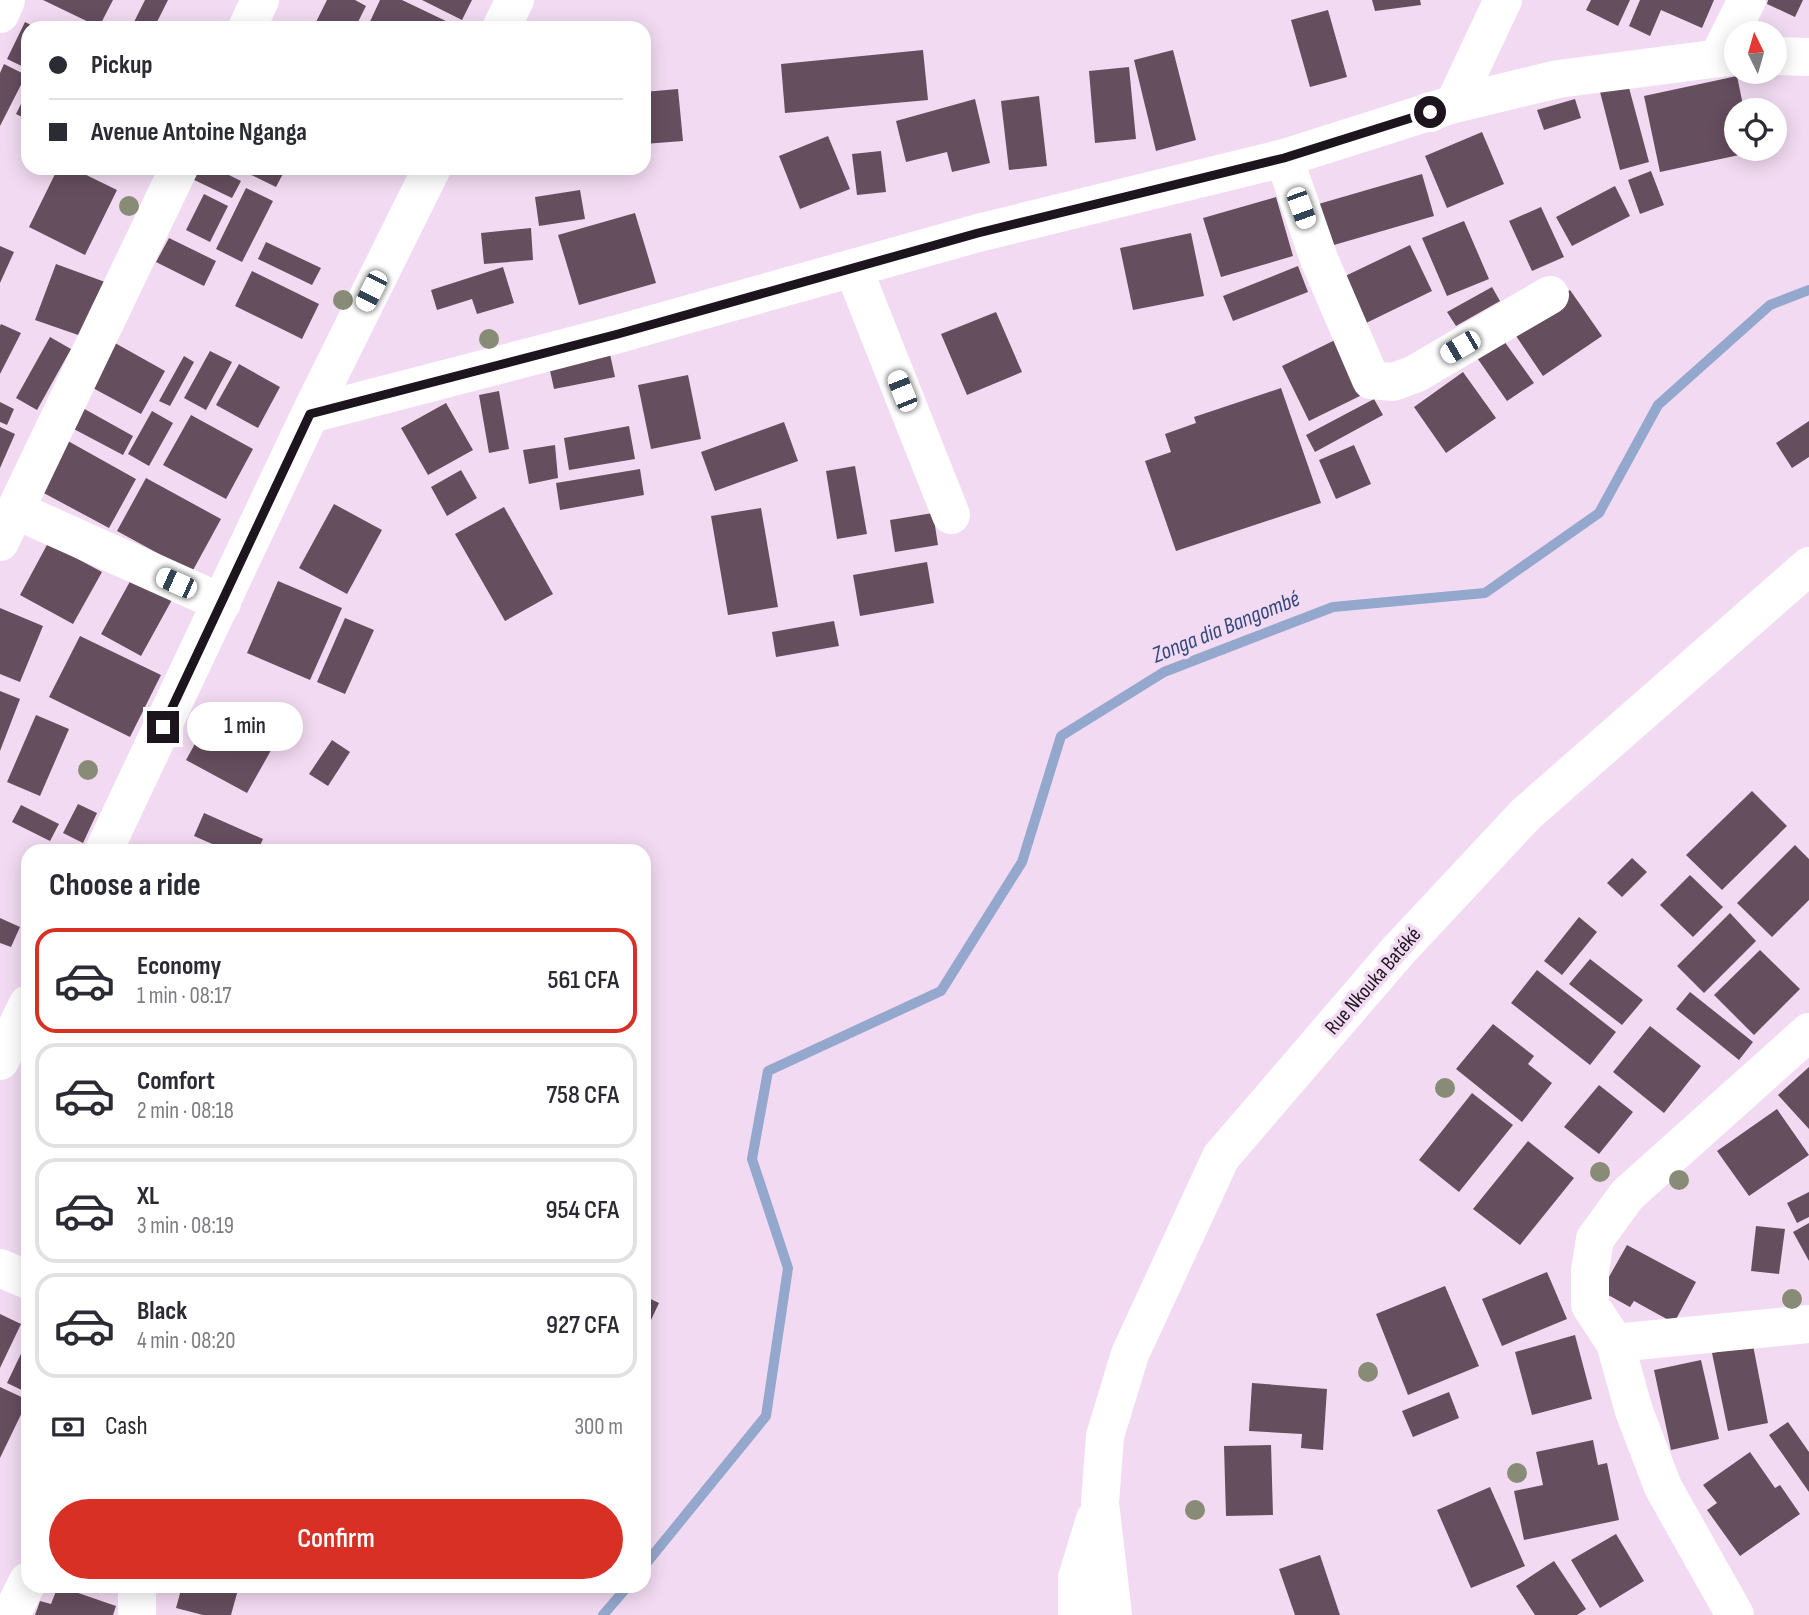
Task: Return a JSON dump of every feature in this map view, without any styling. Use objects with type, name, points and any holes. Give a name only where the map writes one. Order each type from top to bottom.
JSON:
[{"type":"street","points":[[0,14],[6,0]]},
{"type":"street","points":[[250,21],[260,0]]},
{"type":"street","points":[[504,21],[515,0]]},
{"type":"street","points":[[1454,104],[1503,0]]},
{"type":"street","points":[[1740,21],[1747,0]]},
{"type":"street","points":[[1787,56],[1809,57]]},
{"type":"street","points":[[310,414],[618,334],[978,233],[1284,158],[1454,104],[1558,79],[1724,57]]},
{"type":"street","points":[[1284,158],[1319,259],[1371,380],[1393,382],[1415,374],[1550,295]]},
{"type":"street","points":[[176,175],[8,526],[222,603]]},
{"type":"street","points":[[112,843],[310,414],[429,175]]},
{"type":"street","points":[[853,268],[951,515]]},
{"type":"street","name":"Rue Nkouka Batéké","points":[[1113,1615],[1100,1503],[1105,1436],[1130,1354],[1221,1157],[1397,952],[1526,814],[1809,566]]},
{"type":"street","points":[[0,1061],[21,1018]]},
{"type":"street","points":[[1735,1615],[1663,1487],[1634,1411],[1615,1343],[1590,1305],[1590,1270],[1595,1240],[1627,1195],[1809,1032]]},
{"type":"street","points":[[0,1268],[21,1277]]},
{"type":"street","points":[[1615,1343],[1809,1324]]},
{"type":"street","name":"Rue Nkouka Batéké","points":[[1077,1615],[1077,1578],[1100,1503]]},
{"type":"street","points":[[11,1615],[22,1593]]},
{"type":"street","points":[[137,1593],[137,1615]]},
{"type":"building","points":[[43,0],[113,0],[102,21],[87,21]]},
{"type":"building","points":[[145,0],[168,0],[158,21],[134,21]]},
{"type":"building","points":[[327,0],[355,0],[366,6],[358,21],[316,21]]},
{"type":"building","points":[[380,0],[402,0],[446,21],[370,21]]},
{"type":"building","points":[[422,0],[472,0],[462,20]]},
{"type":"building","points":[[1372,0],[1420,0],[1421,5],[1375,11]]},
{"type":"building","points":[[1591,0],[1630,0],[1618,26],[1586,10]]},
{"type":"building","points":[[1640,0],[1714,0],[1702,28],[1661,10],[1650,36],[1629,26]]},
{"type":"building","points":[[1768,0],[1803,0],[1795,17],[1767,4]]},
{"type":"building","points":[[1328,10],[1347,77],[1310,87],[1291,20]]},
{"type":"building","points":[[21,30],[21,66],[7,59]]},
{"type":"building","points":[[923,50],[928,100],[785,113],[781,64]]},
{"type":"building","points":[[1173,50],[1196,140],[1156,151],[1134,60]]},
{"type":"building","points":[[4,64],[21,72],[21,85],[0,126],[0,73]]},
{"type":"building","points":[[1129,67],[1136,139],[1095,143],[1089,71]]},
{"type":"building","points":[[1724,79],[1724,84],[1739,84],[1742,98],[1724,98],[1724,158],[1660,172],[1644,96]]},
{"type":"building","points":[[1628,84],[1649,162],[1620,170],[1600,92]]},
{"type":"building","points":[[678,89],[683,141],[651,143],[651,91]]},
{"type":"building","points":[[1039,96],[1047,166],[1009,170],[1001,101]]},
{"type":"building","points":[[975,99],[990,163],[952,172],[947,152],[906,162],[896,121]]},
{"type":"building","points":[[1575,99],[1581,118],[1544,130],[1537,110]]},
{"type":"building","points":[[21,104],[21,116],[16,114]]},
{"type":"building","points":[[1482,132],[1504,184],[1447,208],[1425,156]]},
{"type":"building","points":[[828,136],[850,189],[800,209],[779,156]]},
{"type":"building","points":[[881,151],[886,192],[857,195],[852,154]]},
{"type":"building","points":[[1651,171],[1664,205],[1640,214],[1628,180]]},
{"type":"building","points":[[1422,174],[1434,216],[1327,247],[1315,205]]},
{"type":"building","points":[[55,175],[86,175],[117,190],[85,255],[29,227]]},
{"type":"building","points":[[192,175],[229,175],[241,181],[232,198],[190,178]]},
{"type":"building","points":[[251,175],[282,175],[276,187]]},
{"type":"building","points":[[1615,186],[1630,216],[1572,246],[1556,217]]},
{"type":"building","points":[[246,188],[273,201],[242,262],[216,249]]},
{"type":"building","points":[[580,190],[585,219],[539,226],[535,197]]},
{"type":"building","points":[[204,194],[228,206],[210,242],[186,230]]},
{"type":"building","points":[[1276,197],[1293,256],[1221,277],[1203,218]]},
{"type":"building","points":[[1541,207],[1564,257],[1532,271],[1509,221]]},
{"type":"building","points":[[635,213],[656,283],[579,305],[558,235]]},
{"type":"building","points":[[1464,221],[1489,279],[1447,296],[1422,238]]},
{"type":"building","points":[[531,228],[533,260],[484,264],[481,233]]},
{"type":"building","points":[[1191,233],[1204,296],[1133,310],[1120,248]]},
{"type":"building","points":[[169,238],[216,261],[204,286],[156,262]]},
{"type":"building","points":[[266,242],[321,268],[312,285],[258,259]]},
{"type":"building","points":[[1410,245],[1432,291],[1362,325],[1339,279]]},
{"type":"building","points":[[0,246],[14,252],[0,283]]},
{"type":"building","points":[[56,264],[105,282],[84,337],[35,320]]},
{"type":"building","points":[[1298,266],[1308,292],[1233,321],[1223,296]]},
{"type":"building","points":[[503,267],[514,303],[477,314],[472,299],[437,310],[431,290]]},
{"type":"building","points":[[252,271],[319,304],[302,339],[235,306]]},
{"type":"building","points":[[1492,287],[1500,301],[1456,326],[1447,312]]},
{"type":"building","points":[[1570,290],[1602,336],[1543,376],[1512,330]]},
{"type":"building","points":[[996,312],[1022,372],[967,395],[941,334]]},
{"type":"building","points":[[1,324],[21,333],[0,374],[0,326]]},
{"type":"building","points":[[1499,334],[1534,383],[1507,401],[1473,352]]},
{"type":"building","points":[[50,337],[71,349],[37,410],[16,398]]},
{"type":"building","points":[[1335,340],[1362,395],[1309,421],[1282,366]]},
{"type":"building","points":[[115,343],[165,371],[141,414],[91,387]]},
{"type":"building","points":[[210,351],[232,362],[206,410],[184,398]]},
{"type":"building","points":[[610,354],[615,377],[554,389],[549,366]]},
{"type":"building","points":[[184,356],[194,362],[170,406],[159,401]]},
{"type":"building","points":[[239,364],[280,387],[258,428],[216,405]]},
{"type":"building","points":[[1463,372],[1496,418],[1446,453],[1414,407]]},
{"type":"building","points":[[688,375],[701,439],[651,449],[638,385]]},
{"type":"building","points":[[1281,388],[1321,503],[1176,551],[1145,461],[1171,452],[1165,434],[1196,423],[1194,417]]},
{"type":"building","points":[[499,391],[509,449],[489,453],[479,395]]},
{"type":"building","points":[[1374,399],[1383,415],[1315,452],[1306,435]]},
{"type":"building","points":[[0,402],[14,409],[7,425],[0,422]]},
{"type":"building","points":[[446,403],[473,450],[428,475],[401,428]]},
{"type":"building","points":[[81,407],[133,436],[123,455],[70,427]]},
{"type":"building","points":[[152,411],[173,423],[149,466],[128,454]]},
{"type":"building","points":[[191,415],[253,449],[226,499],[163,465]]},
{"type":"building","points":[[1809,421],[1809,457],[1792,468],[1776,443]]},
{"type":"building","points":[[784,422],[798,461],[715,491],[701,452]]},
{"type":"building","points":[[629,426],[635,459],[569,470],[564,438]]},
{"type":"building","points":[[0,427],[15,434],[0,468]]},
{"type":"building","points":[[68,441],[136,479],[109,528],[40,491]]},
{"type":"building","points":[[555,445],[558,478],[529,484],[523,450]]},
{"type":"building","points":[[1354,445],[1371,484],[1336,499],[1319,460]]},
{"type":"building","points":[[855,466],[867,534],[837,539],[826,471]]},
{"type":"building","points":[[640,469],[644,495],[560,510],[556,483]]},
{"type":"building","points":[[461,470],[477,498],[447,516],[431,487]]},
{"type":"building","points":[[146,478],[221,519],[192,572],[117,531]]},
{"type":"building","points":[[334,504],[382,530],[347,594],[299,568]]},
{"type":"building","points":[[504,507],[553,594],[505,621],[455,534]]},
{"type":"building","points":[[761,508],[778,607],[728,615],[711,516]]},
{"type":"building","points":[[933,513],[938,545],[895,552],[890,520]]},
{"type":"building","points":[[48,543],[102,572],[73,624],[20,595]]},
{"type":"building","points":[[927,562],[934,603],[860,616],[853,575]]},
{"type":"building","points":[[133,576],[173,598],[141,656],[101,634]]},
{"type":"building","points":[[278,581],[342,608],[310,680],[247,653]]},
{"type":"building","points":[[0,608],[43,626],[20,682],[0,674]]},
{"type":"building","points":[[345,618],[374,630],[345,694],[317,682]]},
{"type":"building","points":[[834,621],[839,646],[776,657],[772,632]]},
{"type":"building","points":[[80,636],[161,675],[130,737],[49,697]]},
{"type":"building","points":[[0,691],[20,699],[0,751]]},
{"type":"building","points":[[213,711],[274,745],[247,793],[186,760]]},
{"type":"building","points":[[36,715],[69,729],[40,796],[7,782]]},
{"type":"building","points":[[332,740],[350,752],[328,786],[309,774]]},
{"type":"building","points":[[1752,791],[1787,826],[1722,890],[1686,855]]},
{"type":"building","points":[[78,804],[97,813],[83,843],[63,833]]},
{"type":"building","points":[[21,805],[59,824],[50,841],[12,822]]},
{"type":"building","points":[[204,813],[263,839],[261,844],[212,844],[194,836]]},
{"type":"building","points":[[1795,845],[1809,859],[1809,900],[1772,937],[1737,903]]},
{"type":"building","points":[[1632,858],[1647,872],[1622,897],[1607,883]]},
{"type":"building","points":[[1690,875],[1723,907],[1693,937],[1660,905]]},
{"type":"building","points":[[1730,913],[1756,941],[1704,993],[1677,966]]},
{"type":"building","points":[[1579,917],[1597,932],[1562,975],[1544,961]]},
{"type":"building","points":[[0,918],[20,927],[11,947],[0,943]]},
{"type":"building","points":[[1760,950],[1800,989],[1754,1035],[1714,995]]},
{"type":"building","points":[[1590,959],[1643,1000],[1622,1025],[1569,984]]},
{"type":"building","points":[[1537,970],[1616,1032],[1590,1065],[1511,1003]]},
{"type":"building","points":[[1690,992],[1753,1042],[1739,1060],[1676,1009]]},
{"type":"building","points":[[1493,1024],[1534,1056],[1528,1064],[1552,1083],[1522,1122],[1456,1069]]},
{"type":"building","points":[[1650,1026],[1701,1066],[1664,1113],[1613,1072]]},
{"type":"building","points":[[1809,1067],[1809,1129],[1778,1095]]},
{"type":"building","points":[[1599,1085],[1633,1112],[1599,1154],[1564,1127]]},
{"type":"building","points":[[1472,1093],[1513,1125],[1459,1192],[1419,1160]]},
{"type":"building","points":[[1777,1109],[1809,1155],[1749,1196],[1717,1151]]},
{"type":"building","points":[[1528,1141],[1574,1178],[1520,1245],[1473,1209]]},
{"type":"building","points":[[1809,1192],[1809,1217],[1797,1223],[1787,1203]]},
{"type":"building","points":[[1809,1223],[1809,1261],[1793,1232]]},
{"type":"building","points":[[1756,1226],[1785,1229],[1779,1274],[1751,1271]]},
{"type":"building","points":[[1627,1245],[1696,1282],[1674,1323],[1634,1301],[1630,1307],[1601,1291]]},
{"type":"building","points":[[1547,1272],[1567,1319],[1502,1346],[1482,1299]]},
{"type":"building","points":[[1445,1286],[1479,1366],[1408,1395],[1376,1314]]},
{"type":"building","points":[[651,1299],[659,1303],[651,1320]]},
{"type":"building","points":[[0,1314],[21,1324],[0,1368]]},
{"type":"building","points":[[1575,1335],[1592,1399],[1532,1415],[1515,1352]]},
{"type":"building","points":[[1753,1345],[1768,1423],[1728,1431],[1712,1353]]},
{"type":"building","points":[[21,1354],[21,1390],[7,1383]]},
{"type":"building","points":[[1701,1360],[1719,1439],[1671,1450],[1654,1370]]},
{"type":"building","points":[[1252,1383],[1327,1389],[1323,1450],[1301,1448],[1302,1434],[1249,1431]]},
{"type":"building","points":[[0,1387],[21,1397],[21,1414],[0,1458]]},
{"type":"building","points":[[1449,1392],[1459,1418],[1413,1437],[1402,1411]]},
{"type":"building","points":[[1788,1422],[1809,1452],[1809,1492],[1769,1435]]},
{"type":"building","points":[[1593,1440],[1598,1465],[1607,1463],[1619,1520],[1524,1540],[1514,1491],[1543,1485],[1536,1452]]},
{"type":"building","points":[[1271,1445],[1273,1515],[1226,1516],[1224,1446]]},
{"type":"building","points":[[1750,1452],[1775,1488],[1780,1485],[1800,1514],[1740,1556],[1707,1510],[1717,1503],[1703,1485]]},
{"type":"building","points":[[1490,1487],[1525,1566],[1471,1588],[1437,1510]]},
{"type":"building","points":[[1616,1534],[1644,1581],[1600,1608],[1571,1560]]},
{"type":"building","points":[[1320,1555],[1340,1615],[1295,1615],[1279,1569]]},
{"type":"building","points":[[1554,1561],[1586,1609],[1577,1615],[1535,1615],[1516,1586]]},
{"type":"building","points":[[55,1593],[78,1593],[116,1606],[113,1615],[35,1615],[40,1601],[51,1604]]},
{"type":"building","points":[[180,1593],[237,1593],[231,1615],[203,1615],[176,1608]]},
{"type":"waterway","name":"Zonga dia Bangombé","points":[[651,1557],[766,1416],[788,1268],[752,1159],[768,1071],[941,991],[1022,862],[1061,736],[1164,672],[1333,607],[1485,593],[1599,513],[1658,405],[1770,305],[1809,290]]},
{"type":"waterway","name":"Zonga dia Bangombé","points":[[603,1615],[622,1593]]},
{"type":"route","points":[[163,727],[310,414],[618,334],[978,233],[1284,158],[1430,112]]}]
